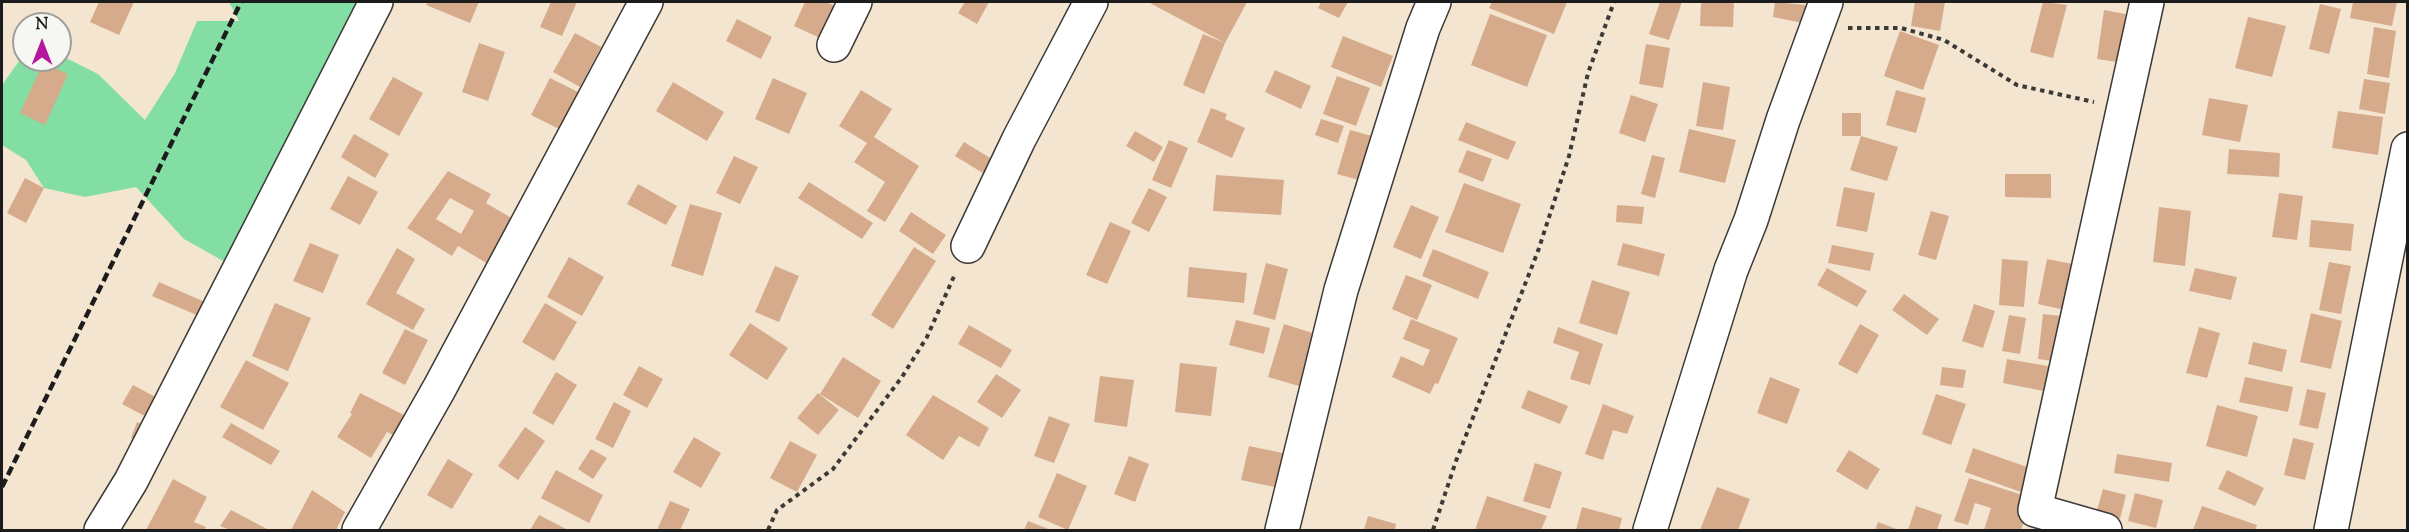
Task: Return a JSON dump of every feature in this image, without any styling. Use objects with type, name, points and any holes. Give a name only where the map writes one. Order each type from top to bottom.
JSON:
[{"type":"street","points":[[101,531],[136,471],[376,2]]},
{"type":"street","points":[[359,531],[439,389],[646,2]]},
{"type":"street","points":[[834,45],[855,2]]},
{"type":"street","points":[[968,246],[1019,139],[1091,2]]},
{"type":"street","points":[[1282,531],[1341,290],[1423,28],[1434,2]]},
{"type":"street","points":[[2104,531],[2033,520],[2147,2]]},
{"type":"street","points":[[1650,531],[1731,270],[1751,220],[1783,120],[1821,15]]},
{"type":"street","points":[[2331,531],[2408,149]]},
{"type":"path","points":[[1433,531],[1456,461],[1538,251],[1569,156],[1588,74],[1614,2]]},
{"type":"path","points":[[1821,15],[1901,28],[1944,40],[2017,85],[2124,109]]},
{"type":"path","points":[[768,531],[777,510],[833,470],[902,376],[927,337],[968,246]]},
{"type":"green space","points":[[229,2],[379,2],[225,262],[184,239],[136,187],[85,197],[44,188],[26,160],[2,145],[2,85],[12,71],[72,72],[72,61],[98,74],[145,120],[175,73],[197,21],[239,21]]},
{"type":"building","points":[[99,2],[134,2],[119,35],[90,22]]},
{"type":"building","points":[[428,2],[479,2],[470,23],[426,5]]},
{"type":"building","points":[[551,2],[577,2],[562,36],[540,27]]},
{"type":"building","points":[[805,2],[826,2],[835,6],[820,38],[794,26]]},
{"type":"building","points":[[965,2],[989,2],[977,24],[958,13]]},
{"type":"building","points":[[1148,2],[1247,2],[1225,43]]},
{"type":"building","points":[[1321,2],[1348,2],[1339,18],[1318,8]]},
{"type":"building","points":[[1492,2],[1567,2],[1554,34],[1489,8]]},
{"type":"building","points":[[1660,2],[1682,2],[1669,40],[1649,34]]},
{"type":"building","points":[[1701,2],[1734,2],[1733,27],[1700,26]]},
{"type":"building","points":[[1775,2],[1806,5],[1803,23],[1773,17]]},
{"type":"building","points":[[1915,2],[1945,2],[1940,31],[1911,26]]},
{"type":"building","points":[[2043,2],[2067,5],[2053,58],[2030,52]]},
{"type":"building","points":[[2353,2],[2397,2],[2392,26],[2350,18]]},
{"type":"building","points":[[2320,4],[2341,9],[2329,54],[2309,49]]},
{"type":"building","points":[[2104,10],[2130,15],[2123,63],[2097,59]]},
{"type":"building","points":[[1490,14],[1547,35],[1527,87],[1471,65]]},
{"type":"building","points":[[2248,17],[2286,26],[2272,77],[2235,68]]},
{"type":"building","points":[[737,19],[772,37],[761,59],[726,41]]},
{"type":"building","points":[[2374,27],[2396,31],[2389,78],[2367,74]]},
{"type":"building","points":[[1900,31],[1939,45],[1923,90],[1884,76]]},
{"type":"building","points":[[575,33],[601,47],[580,87],[553,72]]},
{"type":"building","points":[[1203,34],[1225,43],[1204,94],[1183,85]]},
{"type":"building","points":[[1343,36],[1393,56],[1381,87],[1331,67]]},
{"type":"building","points":[[479,43],[505,52],[488,101],[462,92]]},
{"type":"building","points":[[1646,44],[1670,48],[1663,88],[1639,84]]},
{"type":"building","points":[[1275,70],[1311,86],[1301,109],[1265,92]]},
{"type":"building","points":[[39,72],[68,74],[45,125],[20,113]]},
{"type":"building","points":[[1337,76],[1370,88],[1356,126],[1323,114]]},
{"type":"building","points":[[393,77],[423,93],[399,136],[369,119]]},
{"type":"building","points":[[550,78],[578,92],[559,129],[531,115]]},
{"type":"building","points":[[773,78],[807,93],[789,134],[755,119]]},
{"type":"building","points":[[2364,79],[2390,83],[2385,114],[2359,109]]},
{"type":"building","points":[[673,82],[724,112],[707,141],[656,111]]},
{"type":"building","points":[[1703,82],[1730,87],[1723,130],[1696,126]]},
{"type":"building","points":[[861,90],[892,109],[874,137],[919,166],[885,222],[867,211],[885,182],[854,162],[867,143],[839,126]]},
{"type":"building","points":[[1896,90],[1926,98],[1916,133],[1886,125]]},
{"type":"building","points":[[1631,95],[1658,104],[1645,142],[1619,133]]},
{"type":"building","points":[[2209,98],[2248,105],[2240,142],[2202,135]]},
{"type":"building","points":[[1211,108],[1227,114],[1225,119],[1245,128],[1232,158],[1197,142]]},
{"type":"building","points":[[2338,111],[2383,117],[2378,155],[2332,148]]},
{"type":"building","points":[[1842,113],[1861,113],[1861,136],[1842,136]]},
{"type":"building","points":[[1321,119],[1344,126],[1338,143],[1315,135]]},
{"type":"building","points":[[1466,122],[1516,142],[1508,160],[1458,140]]},
{"type":"building","points":[[1689,129],[1736,140],[1725,183],[1679,172]]},
{"type":"building","points":[[1350,130],[1379,138],[1366,182],[1337,174]]},
{"type":"building","points":[[1135,131],[1163,147],[1154,162],[1126,146]]},
{"type":"building","points":[[354,134],[389,154],[375,178],[341,157]]},
{"type":"building","points":[[1861,136],[1898,147],[1887,181],[1850,170]]},
{"type":"building","points":[[1169,140],[1188,148],[1171,188],[1152,180]]},
{"type":"building","points":[[964,142],[1000,164],[991,178],[955,156]]},
{"type":"building","points":[[2229,149],[2280,153],[2279,177],[2227,174]]},
{"type":"building","points":[[1467,150],[1492,159],[1483,182],[1458,172]]},
{"type":"building","points":[[1652,155],[1665,158],[1655,198],[1641,194]]},
{"type":"building","points":[[734,156],[758,167],[740,204],[716,193]]},
{"type":"building","points":[[448,171],[491,194],[486,203],[515,220],[488,264],[458,246],[452,256],[407,228]],"holes":[[[450,198],[474,211],[461,234],[436,219]]]},
{"type":"building","points":[[2005,174],[2051,174],[2051,198],[2005,197]]},
{"type":"building","points":[[1216,175],[1284,180],[1281,215],[1213,211]]},
{"type":"building","points":[[348,176],[378,192],[360,225],[330,209]]},
{"type":"building","points":[[25,178],[44,188],[26,223],[7,213]]},
{"type":"building","points":[[809,182],[873,223],[862,239],[798,198]]},
{"type":"building","points":[[1464,183],[1521,204],[1503,253],[1445,232]]},
{"type":"building","points":[[638,184],[677,206],[666,225],[627,204]]},
{"type":"building","points":[[1844,187],[1875,193],[1867,232],[1836,226]]},
{"type":"building","points":[[1149,188],[1167,197],[1149,232],[1131,223]]},
{"type":"building","points":[[2279,193],[2303,196],[2297,240],[2272,237]]},
{"type":"building","points":[[690,204],[722,213],[703,276],[671,266]]},
{"type":"building","points":[[1411,205],[1439,217],[1421,259],[1393,247]]},
{"type":"building","points":[[1617,205],[1644,207],[1642,224],[1616,222]]},
{"type":"building","points":[[2159,207],[2191,211],[2185,266],[2153,262]]},
{"type":"building","points":[[1931,211],[1949,216],[1936,260],[1918,255]]},
{"type":"building","points":[[911,212],[946,235],[933,254],[899,231]]},
{"type":"building","points":[[2311,220],[2354,224],[2351,251],[2309,247]]},
{"type":"building","points":[[1110,222],[1131,231],[1107,284],[1086,275]]},
{"type":"building","points":[[310,243],[339,255],[323,293],[293,281]]},
{"type":"building","points":[[1623,243],[1665,254],[1659,276],[1617,265]]},
{"type":"building","points":[[1832,245],[1874,253],[1870,271],[1828,263]]},
{"type":"building","points":[[914,247],[936,261],[893,329],[871,315]]},
{"type":"building","points":[[397,248],[415,259],[396,293],[425,309],[413,330],[366,304]]},
{"type":"building","points":[[1433,249],[1489,272],[1478,299],[1422,276]]},
{"type":"building","points":[[569,257],[604,277],[582,316],[547,297]]},
{"type":"building","points":[[2002,259],[2028,261],[2024,307],[1999,305]]},
{"type":"building","points":[[2047,259],[2083,266],[2074,312],[2038,304]]},
{"type":"building","points":[[2329,262],[2351,266],[2341,314],[2319,310]]},
{"type":"building","points":[[1266,263],[1288,269],[1275,320],[1253,314]]},
{"type":"building","points":[[775,266],[799,276],[779,322],[755,312]]},
{"type":"building","points":[[1189,267],[1247,273],[1244,303],[1187,297]]},
{"type":"building","points":[[1827,268],[1867,291],[1857,307],[1817,285]]},
{"type":"building","points":[[2195,268],[2237,277],[2231,300],[2189,291]]},
{"type":"building","points":[[1406,275],[1432,285],[1417,320],[1392,309]]},
{"type":"building","points":[[1592,280],[1630,292],[1617,335],[1579,323]]},
{"type":"building","points":[[159,282],[205,302],[199,316],[152,296]]},
{"type":"building","points":[[1904,294],[1939,319],[1927,335],[1892,310]]},
{"type":"building","points":[[275,303],[311,318],[288,371],[252,356]]},
{"type":"building","points":[[545,303],[577,322],[554,361],[522,342]]},
{"type":"building","points":[[1974,304],[1995,311],[1983,348],[1962,341]]},
{"type":"building","points":[[2311,313],[2342,321],[2331,369],[2300,362]]},
{"type":"building","points":[[2043,314],[2080,318],[2075,364],[2038,359]]},
{"type":"building","points":[[2009,315],[2026,318],[2020,354],[2002,351]]},
{"type":"building","points":[[1411,319],[1458,338],[1438,384],[1435,383],[1430,394],[1392,377],[1401,356],[1423,366],[1430,350],[1403,339]]},
{"type":"building","points":[[1236,320],[1270,328],[1264,354],[1229,345]]},
{"type":"building","points":[[750,323],[788,348],[767,380],[729,355]]},
{"type":"building","points":[[1284,324],[1325,337],[1309,389],[1268,377]]},
{"type":"building","points":[[1860,324],[1879,335],[1857,374],[1838,364]]},
{"type":"building","points":[[969,325],[1012,350],[1001,368],[958,344]]},
{"type":"building","points":[[1558,327],[1603,344],[1590,385],[1570,379],[1579,352],[1553,343]]},
{"type":"building","points":[[2199,327],[2220,333],[2207,378],[2186,373]]},
{"type":"building","points":[[405,329],[428,340],[405,385],[382,373]]},
{"type":"building","points":[[2253,342],[2287,350],[2282,372],[2248,364]]},
{"type":"building","points":[[843,357],[881,381],[858,418],[820,394]]},
{"type":"building","points":[[2007,359],[2059,368],[2054,393],[2003,383]]},
{"type":"building","points":[[246,360],[289,383],[263,430],[220,407]]},
{"type":"building","points":[[1180,363],[1217,367],[1211,416],[1175,412]]},
{"type":"building","points":[[639,366],[663,379],[647,408],[623,395]]},
{"type":"building","points":[[1942,367],[1966,370],[1963,388],[1940,385]]},
{"type":"building","points":[[556,372],[577,385],[553,425],[532,413]]},
{"type":"building","points":[[996,374],[1021,390],[1002,418],[977,402]]},
{"type":"building","points":[[1100,376],[1134,380],[1127,427],[1094,422]]},
{"type":"building","points":[[1770,377],[1800,389],[1787,424],[1757,413]]},
{"type":"building","points":[[2245,377],[2293,387],[2288,412],[2239,402]]},
{"type":"building","points":[[133,385],[165,402],[154,421],[122,404]]},
{"type":"building","points":[[2307,389],[2326,393],[2318,429],[2299,425]]},
{"type":"building","points":[[1528,390],[1568,406],[1560,424],[1521,408]]},
{"type":"building","points":[[360,393],[414,420],[404,440],[387,432],[371,458],[337,437],[352,414],[350,413]]},
{"type":"building","points":[[818,393],[839,410],[818,435],[797,418]]},
{"type":"building","points":[[1936,394],[1966,404],[1951,445],[1922,434]]},
{"type":"building","points":[[933,395],[989,428],[979,447],[959,436],[943,460],[906,435]]},
{"type":"building","points":[[614,402],[631,411],[613,448],[595,439]]},
{"type":"building","points":[[1603,404],[1634,416],[1627,434],[1613,430],[1603,460],[1585,454]]},
{"type":"building","points":[[2217,405],[2258,416],[2247,457],[2206,446]]},
{"type":"building","points":[[1049,416],[1070,424],[1054,463],[1034,456]]},
{"type":"building","points":[[137,422],[151,427],[146,443],[131,438]]},
{"type":"building","points":[[231,423],[280,451],[271,465],[222,437]]},
{"type":"building","points":[[525,427],[545,441],[518,480],[498,466]]},
{"type":"building","points":[[694,437],[721,453],[701,488],[673,472]]},
{"type":"building","points":[[2293,438],[2314,443],[2305,480],[2284,475]]},
{"type":"building","points":[[790,441],[817,455],[797,492],[770,478]]},
{"type":"building","points":[[1249,446],[1292,455],[1284,489],[1241,480]]},
{"type":"building","points":[[1973,448],[2030,468],[2021,492],[1965,472]]},
{"type":"building","points":[[591,449],[607,458],[593,479],[578,469]]},
{"type":"building","points":[[1849,450],[1880,469],[1867,490],[1836,471]]},
{"type":"building","points":[[2117,454],[2172,463],[2169,482],[2114,473]]},
{"type":"building","points":[[1129,456],[1149,464],[1135,502],[1114,494]]},
{"type":"building","points":[[448,459],[473,474],[452,509],[427,495]]},
{"type":"building","points":[[1535,463],[1562,472],[1550,509],[1523,501]]},
{"type":"building","points":[[556,470],[603,495],[589,523],[541,498]]},
{"type":"building","points":[[2227,470],[2264,488],[2255,506],[2218,489]]},
{"type":"building","points":[[1057,473],[1087,486],[1068,530],[1038,517]]},
{"type":"building","points":[[1969,478],[2032,498],[2021,530],[1984,530],[1991,508],[1975,503],[1968,525],[1954,521]]},
{"type":"building","points":[[173,479],[207,497],[194,522],[206,527],[204,530],[146,530]]},
{"type":"building","points":[[1717,487],[1750,499],[1738,530],[1700,530]]},
{"type":"building","points":[[2103,489],[2126,495],[2120,519],[2096,513]]},
{"type":"building","points":[[312,490],[345,512],[336,530],[291,530]]},
{"type":"building","points":[[2135,493],[2163,500],[2156,528],[2128,521]]},
{"type":"building","points":[[1487,496],[1547,516],[1541,530],[1475,530]]},
{"type":"building","points":[[670,501],[690,509],[680,530],[657,530]]},
{"type":"building","points":[[1916,506],[1942,515],[1937,530],[1908,530]]},
{"type":"building","points":[[2202,506],[2257,525],[2255,530],[2193,530]]},
{"type":"building","points":[[1582,507],[1622,518],[1619,530],[1576,530]]},
{"type":"building","points":[[231,510],[269,530],[230,530],[220,526]]},
{"type":"building","points":[[539,515],[568,530],[530,530]]},
{"type":"building","points":[[1368,516],[1396,524],[1395,530],[1364,530]]},
{"type":"building","points":[[1028,521],[1051,530],[1024,530]]},
{"type":"building","points":[[1878,522],[1899,530],[1875,530]]},
{"type":"railway","points":[[2,487],[241,2]]}]
